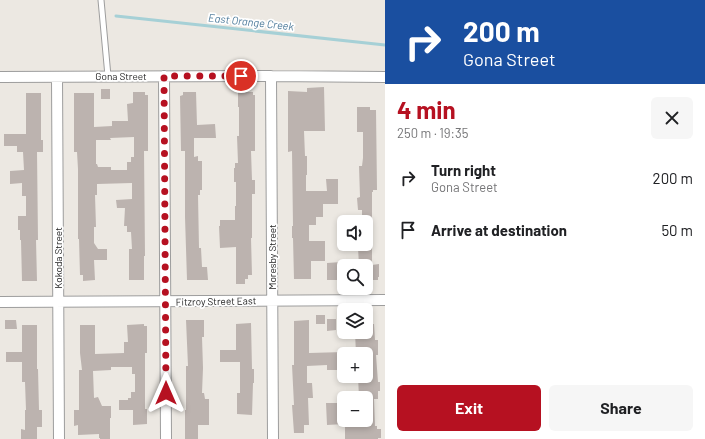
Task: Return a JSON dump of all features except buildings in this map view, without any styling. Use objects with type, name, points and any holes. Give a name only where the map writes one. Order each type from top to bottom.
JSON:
[{"type":"street","points":[[164,76],[166,439]]},
{"type":"street","name":"Moresby Street","points":[[271,76],[273,439]]},
{"type":"street","name":"Gona Street","points":[[0,77],[385,77]]},
{"type":"street","name":"Kokoda Street","points":[[57,77],[59,439]]},
{"type":"street","name":"Fitzroy Street East","points":[[0,302],[385,300]]},
{"type":"lane","points":[[101,0],[108,76]]},
{"type":"waterway","name":"East Orange Creek","points":[[116,16],[385,45]]},
{"type":"route","points":[[166,393],[164,76],[241,76]]}]
